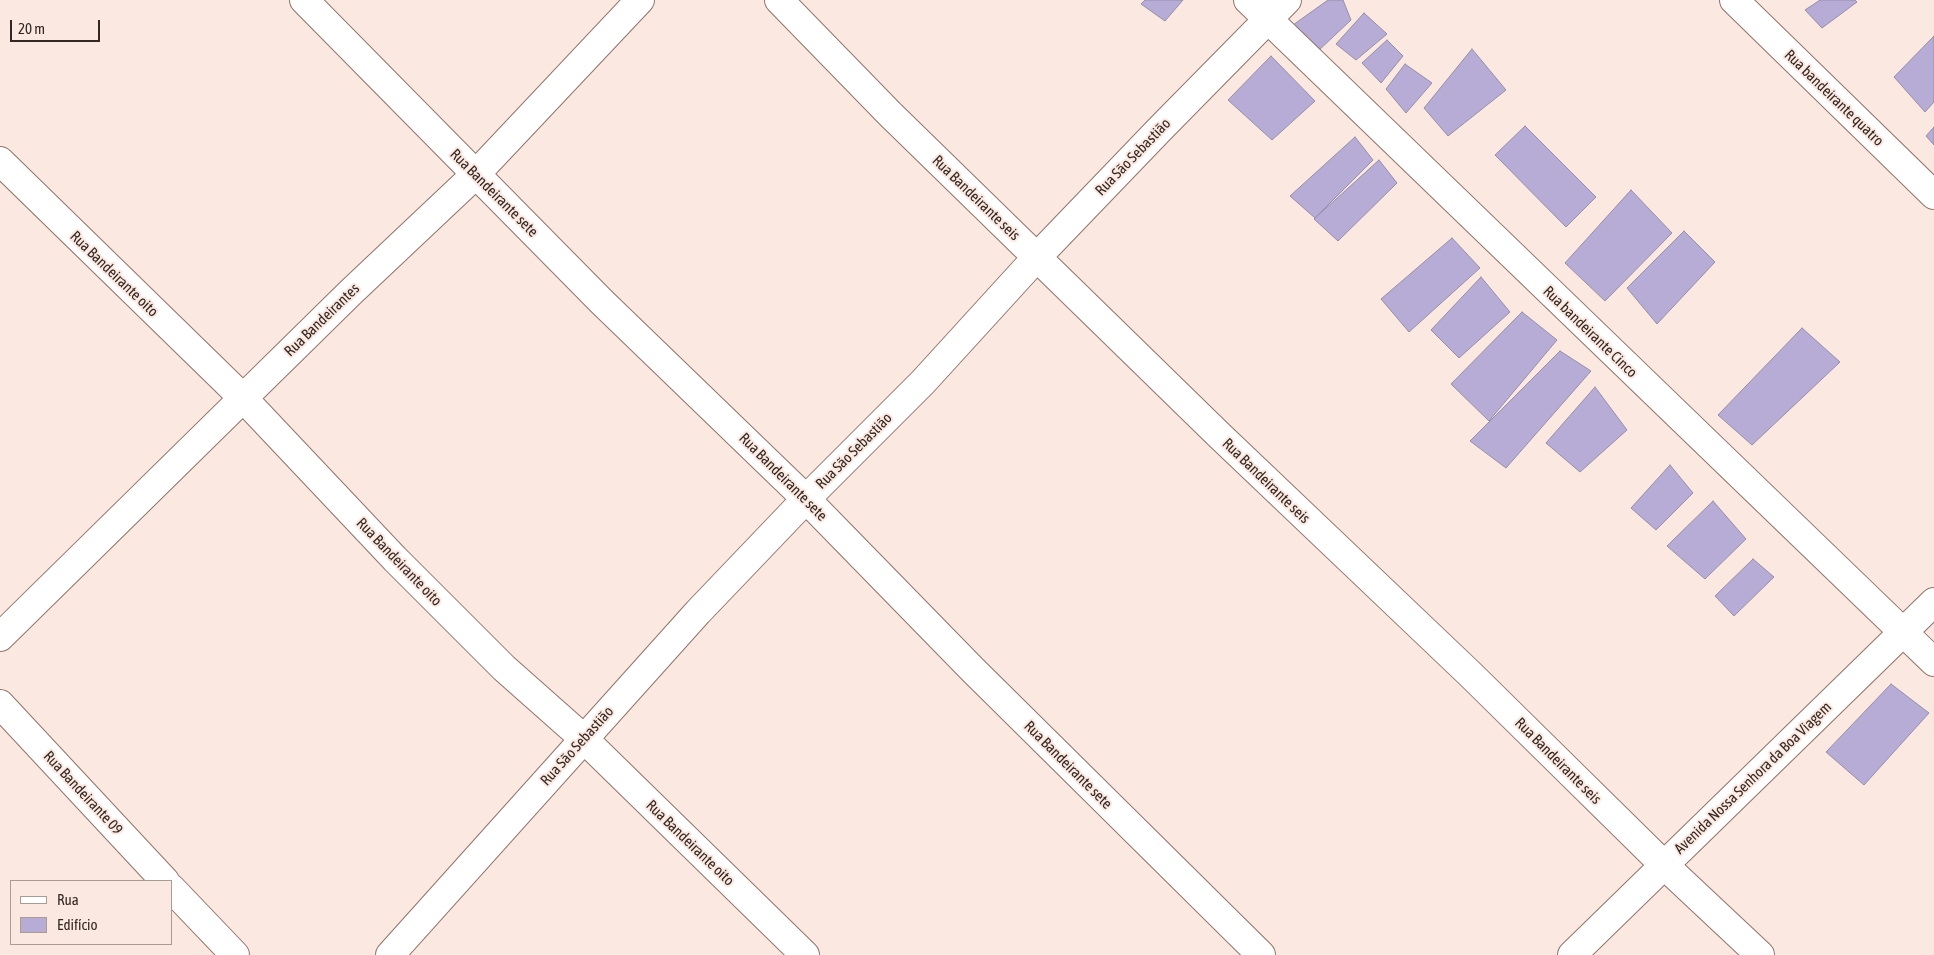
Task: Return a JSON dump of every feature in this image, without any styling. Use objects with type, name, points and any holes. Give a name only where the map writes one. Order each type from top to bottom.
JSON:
[{"type":"street","name":"Rua Bandeirante sete","points":[[304,0],[602,302],[806,499],[972,669],[1261,955]]},
{"type":"street","name":"Rua Bandeirantes","points":[[0,637],[350,292],[475,175],[640,0]]},
{"type":"street","name":"Rua Bandeirante seis","points":[[779,0],[890,114],[1226,442],[1469,673],[1663,864],[1760,955]]},
{"type":"street","name":"Rua bandeirante Cinco","points":[[1248,0],[1934,662]]},
{"type":"street","name":"Rua São Sebastião","points":[[390,955],[584,738],[806,499],[923,382],[1037,257],[1288,0]]},
{"type":"street","name":"Rua bandeirante quatro","points":[[1734,0],[1934,195]]},
{"type":"street","name":"Rua Bandeirante oito","points":[[0,161],[243,398],[395,559],[504,668],[584,738],[805,955]]},
{"type":"street","name":"Avenida Nossa Senhora da Boa Viagem","points":[[1572,955],[1663,864],[1934,602]]},
{"type":"street","name":"Rua Bandeirante 09","points":[[0,704],[164,880]]},
{"type":"street","points":[[172,889],[235,955]]},
{"type":"building","points":[[1145,0],[1183,0],[1165,21],[1141,4]]},
{"type":"building","points":[[1328,0],[1343,0],[1351,20],[1318,51],[1293,25]]},
{"type":"building","points":[[1820,0],[1855,0],[1857,2],[1822,28],[1805,10]]},
{"type":"building","points":[[1364,13],[1387,34],[1356,60],[1336,44]]},
{"type":"building","points":[[1934,36],[1934,102],[1925,112],[1894,77]]},
{"type":"building","points":[[1387,40],[1403,56],[1381,83],[1362,63]]},
{"type":"building","points":[[1472,49],[1506,90],[1448,136],[1424,108]]},
{"type":"building","points":[[1271,56],[1315,101],[1272,140],[1228,100]]},
{"type":"building","points":[[1405,64],[1432,83],[1406,113],[1386,89]]},
{"type":"building","points":[[1525,126],[1596,197],[1566,227],[1495,155]]},
{"type":"building","points":[[1934,127],[1934,145],[1926,136]]},
{"type":"building","points":[[1355,137],[1373,160],[1315,218],[1290,196]]},
{"type":"building","points":[[1379,160],[1397,183],[1338,241],[1314,219]]},
{"type":"building","points":[[1631,190],[1672,233],[1605,301],[1565,263]]},
{"type":"building","points":[[1684,231],[1715,262],[1657,324],[1627,288]]},
{"type":"building","points":[[1452,238],[1480,268],[1409,332],[1381,299]]},
{"type":"building","points":[[1481,277],[1510,312],[1459,358],[1431,330]]},
{"type":"building","points":[[1522,312],[1557,340],[1489,421],[1451,384]]},
{"type":"building","points":[[1802,328],[1840,362],[1752,445],[1718,415]]},
{"type":"building","points":[[1560,351],[1591,371],[1506,468],[1470,441]]},
{"type":"building","points":[[1595,387],[1627,430],[1580,472],[1546,443]]},
{"type":"building","points":[[1670,465],[1693,493],[1656,530],[1631,508]]},
{"type":"building","points":[[1713,501],[1746,539],[1705,579],[1667,546]]},
{"type":"building","points":[[1753,559],[1774,577],[1734,616],[1715,596]]},
{"type":"building","points":[[1891,684],[1929,713],[1864,785],[1826,752]]}]
